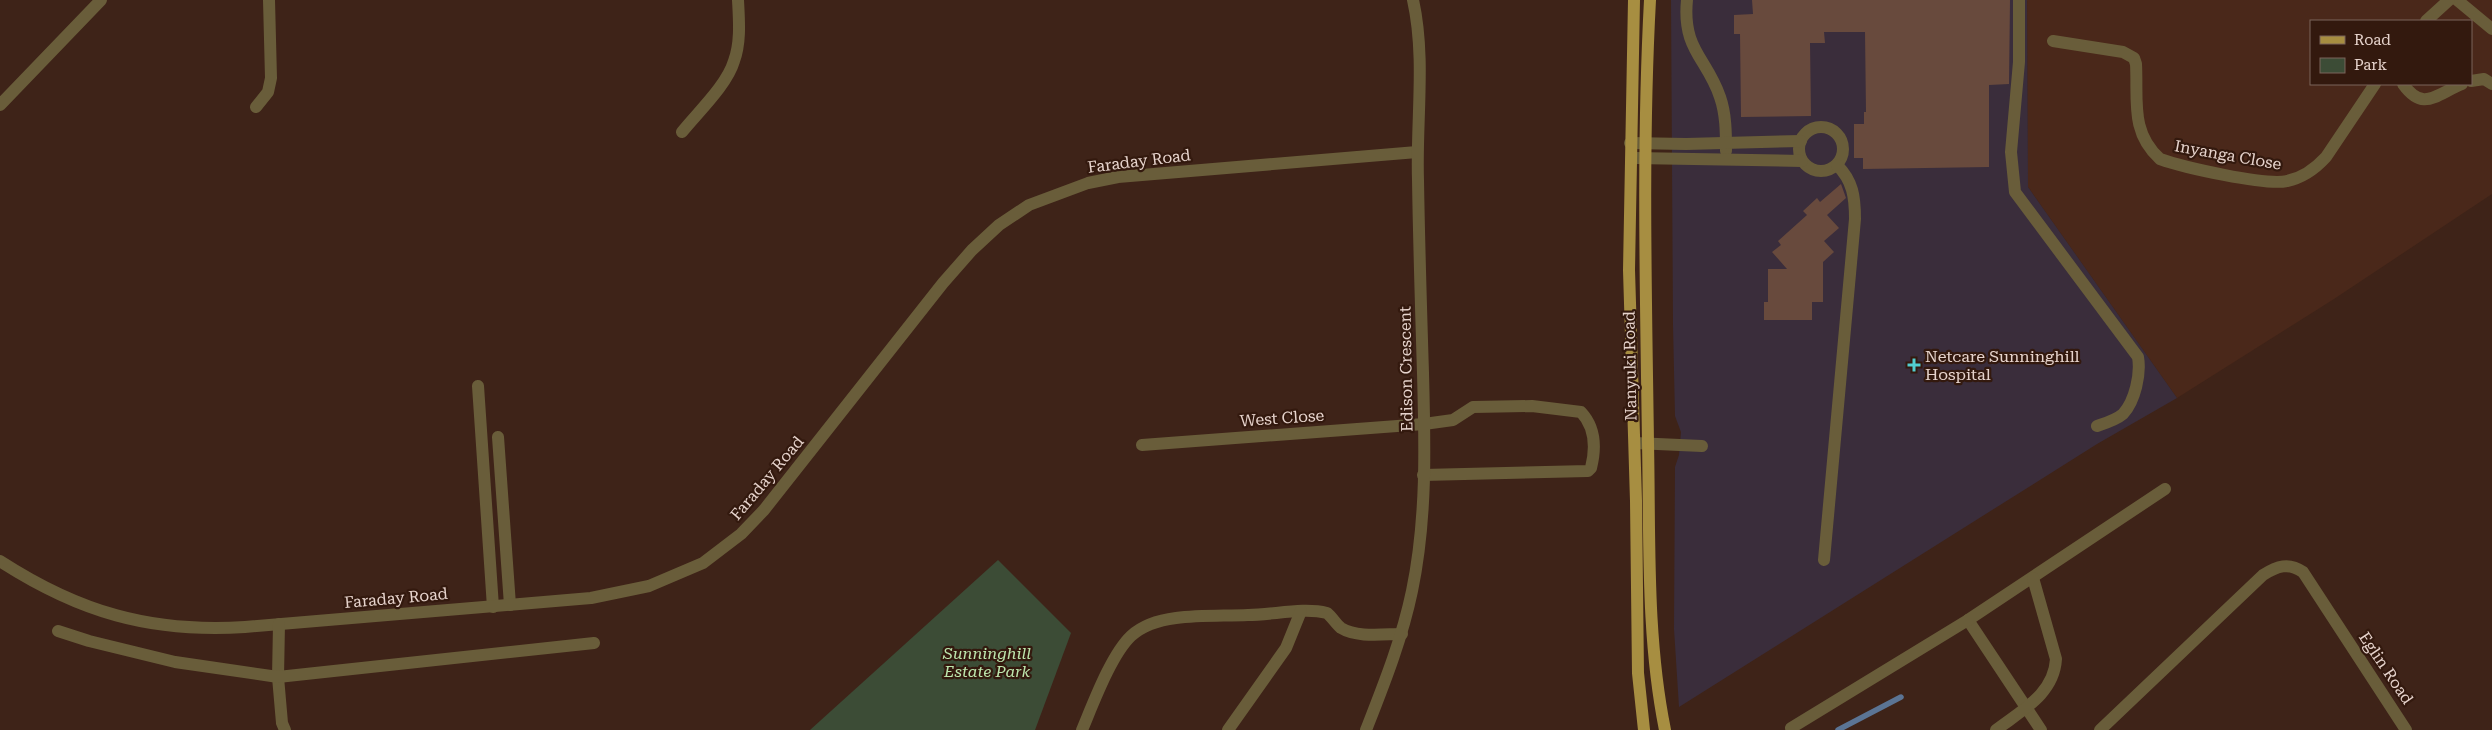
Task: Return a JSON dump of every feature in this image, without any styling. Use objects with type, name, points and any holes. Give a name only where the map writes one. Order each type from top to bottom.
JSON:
[{"type":"main road","name":"Nanyuki Road","points":[[1634,0],[1629,270],[1635,444],[1638,673],[1644,730]]},
{"type":"main road","name":"Nanyuki Road","points":[[1650,0],[1644,144],[1648,501],[1652,614],[1665,730]]},
{"type":"street","points":[[2,98],[101,0]]},
{"type":"street","points":[[256,107],[268,92],[272,78],[269,0]]},
{"type":"street","points":[[682,132],[724,80],[734,62],[739,40],[738,0]]},
{"type":"street","name":"Edison Crescent","points":[[1366,730],[1402,634],[1412,589],[1422,518],[1424,424],[1417,152],[1419,72],[1417,20],[1412,0]]},
{"type":"street","points":[[1687,0],[1687,26],[1690,41],[1721,98],[1725,117],[1726,159]]},
{"type":"street","points":[[2019,0],[2019,62],[2011,152],[2012,182],[2015,192],[2138,357],[2137,382],[2128,406],[2117,418],[2098,426]]},
{"type":"street","points":[[2427,20],[2449,0]]},
{"type":"street","points":[[2457,0],[2492,29]]},
{"type":"street","name":"Inyanga Close","points":[[2053,41],[2123,52],[2134,58],[2136,64],[2136,112],[2139,127],[2150,150],[2160,159],[2274,183],[2294,179],[2316,168],[2326,157],[2374,85]]},
{"type":"street","points":[[2472,80],[2484,79],[2492,84]]},
{"type":"street","points":[[2404,85],[2412,96],[2419,100],[2459,85]]},
{"type":"street","points":[[1817,128],[1834,131],[1843,144],[1842,156],[1837,165],[1828,170],[1819,171],[1810,168],[1802,161],[1799,148],[1807,132],[1817,128]]},
{"type":"street","points":[[1630,143],[1801,141]]},
{"type":"street","name":"Faraday Road","points":[[0,560],[35,583],[96,610],[162,626],[189,628],[216,629],[493,607],[618,594],[677,575],[703,563],[741,534],[787,484],[943,283],[972,250],[999,225],[1029,205],[1088,183],[1118,177],[1417,152]]},
{"type":"street","points":[[1630,158],[1802,161]]},
{"type":"street","points":[[1824,560],[1856,219],[1851,181],[1837,165]]},
{"type":"street","points":[[478,386],[493,607]]},
{"type":"street","name":"West Close","points":[[1142,445],[1424,424],[1453,420],[1473,407],[1532,406],[1566,408],[1581,412],[1585,415],[1595,442],[1591,468],[1579,472],[1423,475]]},
{"type":"street","points":[[498,437],[510,605]]},
{"type":"street","points":[[1635,444],[1702,446]]},
{"type":"street","points":[[1791,728],[1968,620],[2164,489]]},
{"type":"street","name":"Eglin Road","points":[[2100,730],[2263,575],[2275,568],[2292,566],[2303,572],[2406,730]]},
{"type":"street","points":[[1996,730],[2049,687],[2055,672],[2056,659],[2033,578]]},
{"type":"street","points":[[1082,730],[1118,652],[1130,637],[1142,628],[1176,618],[1276,615],[1301,611],[1327,613],[1339,627],[1360,634],[1402,634]]},
{"type":"street","points":[[1228,730],[1286,648],[1301,611]]},
{"type":"street","points":[[1968,620],[2041,730]]},
{"type":"street","points":[[279,624],[278,677],[282,728]]},
{"type":"street","points":[[58,630],[89,641],[175,662],[278,677],[594,643]]},
{"type":"shaded area","name":"Netcare Sunninghill Hospital","points":[[1671,0],[2027,0],[2028,187],[2177,398],[2097,444],[1679,707],[1674,629],[1675,467],[1679,455],[1681,432],[1675,416]]},
{"type":"shaded area","points":[[2027,0],[2492,0],[2492,194],[2334,299],[2177,398],[2028,187]]},
{"type":"green space","name":"Sunninghill Estate Park","points":[[998,560],[1071,633],[1035,730],[810,730]]},
{"type":"building","points":[[1752,0],[2010,0],[2009,84],[1989,85],[1989,167],[1863,169],[1863,158],[1854,158],[1854,124],[1864,124],[1864,112],[1866,112],[1865,32],[1824,32],[1825,43],[1810,43],[1811,116],[1741,117],[1740,34],[1734,34],[1734,15],[1753,14]]},
{"type":"building","points":[[1841,184],[1846,198],[1827,215],[1839,228],[1824,241],[1834,252],[1823,262],[1823,302],[1812,302],[1812,320],[1764,320],[1764,302],[1768,302],[1768,269],[1787,269],[1772,252],[1781,245],[1778,241],[1807,215],[1803,211],[1817,198],[1820,202]]},
{"type":"waterway","points":[[1838,730],[1901,697]]},
{"type":"place","name":"Netcare Sunninghill Hospital","points":[[1914,365]]}]
